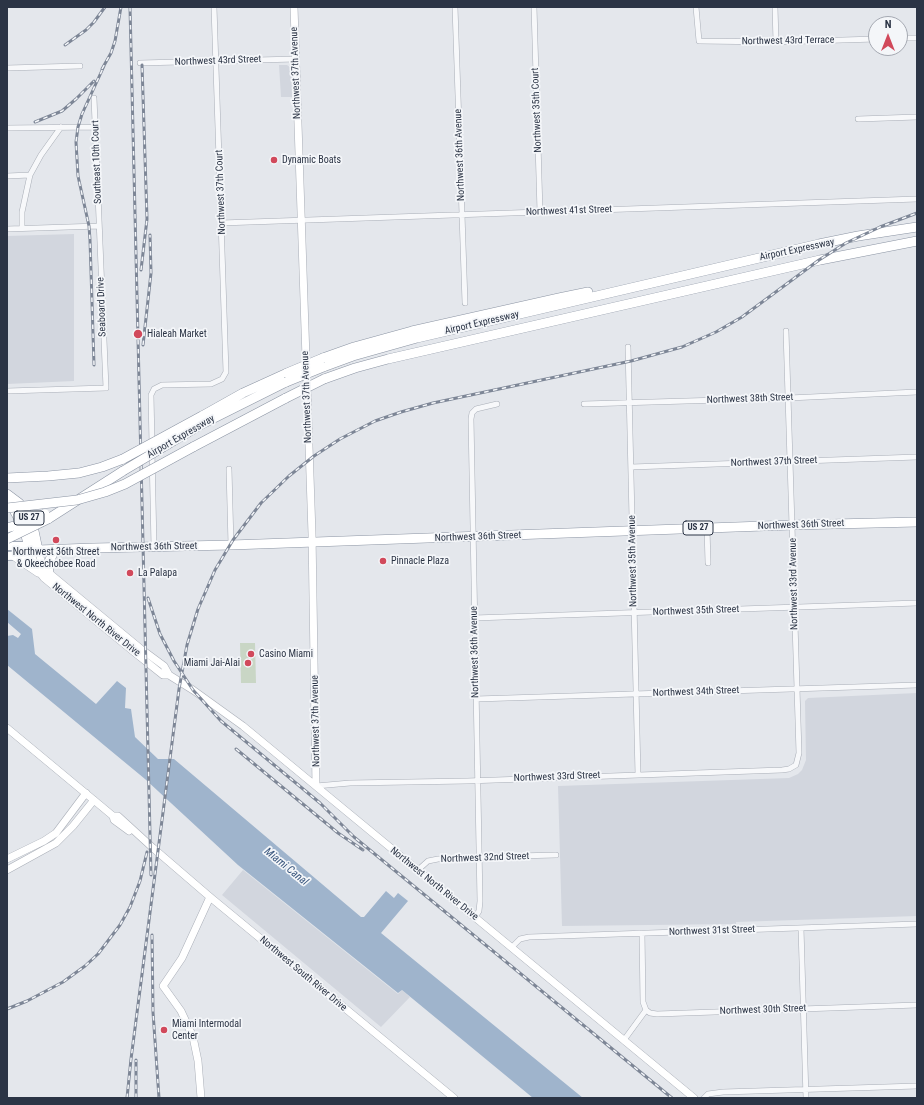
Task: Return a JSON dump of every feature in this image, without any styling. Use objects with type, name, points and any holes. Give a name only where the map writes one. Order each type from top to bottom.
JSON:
[{"type":"highway","name":"Airport Expressway","points":[[7,539],[64,508],[202,420],[287,377],[323,363],[417,338],[826,243],[917,227]]},
{"type":"highway","name":"Airport Expressway","points":[[7,508],[77,500],[105,492],[125,484],[286,398],[324,379],[355,368],[396,357],[827,258],[917,241]]},
{"type":"highway","points":[[7,478],[79,473],[102,467],[123,459],[202,420]]},
{"type":"highway","name":"US 27","points":[[7,494],[19,503],[30,518],[34,531],[35,553]]},
{"type":"highway","name":"US 27","points":[[7,503],[14,510],[21,522],[26,532],[29,546],[35,553]]},
{"type":"highway","points":[[7,528],[46,517]]},
{"type":"highway","name":"Northwest 36th Street","points":[[35,553],[55,549],[232,545],[917,522]]},
{"type":"highway","points":[[45,573],[55,549]]},
{"type":"main road","points":[[7,546],[29,546]]},
{"type":"main road","name":"Northwest 36th Street","points":[[10,556],[35,553]]},
{"type":"street","name":"Northwest 37th Court","points":[[154,547],[152,392],[154,389],[162,385],[211,384],[224,377],[226,372],[214,7]]},
{"type":"street","name":"Northwest 37th Avenue","points":[[294,7],[312,542],[316,786]]},
{"type":"street","name":"Northwest 36th Avenue","points":[[455,7],[465,303]]},
{"type":"street","name":"Northwest 35th Court","points":[[534,7],[540,212]]},
{"type":"street","name":"Northwest 43rd Terrace","points":[[696,7],[699,42],[776,42],[868,39]]},
{"type":"street","points":[[775,7],[776,42]]},
{"type":"street","name":"Northwest 43rd Street","points":[[140,63],[296,59]]},
{"type":"street","points":[[7,68],[80,66]]},
{"type":"street","name":"Southeast 10th Court","points":[[94,98],[99,226]]},
{"type":"street","points":[[858,119],[917,117]]},
{"type":"street","points":[[7,128],[61,128],[96,126]]},
{"type":"street","points":[[22,228],[22,212],[30,175],[41,155],[61,128]]},
{"type":"street","points":[[7,176],[30,175]]},
{"type":"street","name":"Northwest 41st Street","points":[[221,222],[917,199]]},
{"type":"street","points":[[7,229],[99,226]]},
{"type":"street","name":"Seaboard Drive","points":[[7,391],[106,388],[99,226]]},
{"type":"street","name":"Northwest 33rd Avenue","points":[[786,331],[799,753],[796,765]]},
{"type":"street","name":"Northwest 35th Avenue","points":[[628,347],[638,775]]},
{"type":"street","name":"Northwest 38th Street","points":[[584,404],[789,398],[917,392]]},
{"type":"street","name":"Northwest 36th Avenue","points":[[475,917],[480,911],[480,906],[471,419],[472,413],[479,408],[497,404]]},
{"type":"street","name":"Northwest 37th Street","points":[[631,466],[917,457]]},
{"type":"street","points":[[230,469],[232,545]]},
{"type":"street","points":[[707,528],[708,563]]},
{"type":"street","name":"Northwest North River Drive","points":[[35,553],[42,564],[45,573],[86,608],[164,666],[169,675],[243,726],[694,1098]]},
{"type":"street","points":[[10,556],[45,573]]},
{"type":"street","name":"Northwest 35th Street","points":[[474,618],[917,604]]},
{"type":"street","name":"Northwest 34th Street","points":[[476,699],[917,685]]},
{"type":"street","name":"Northwest South River Drive","points":[[7,728],[113,816],[118,816],[210,897],[454,1098]]},
{"type":"street","name":"Northwest 33rd Street","points":[[316,786],[350,783],[782,770],[796,765]]},
{"type":"street","points":[[7,859],[44,841],[56,833],[86,793]]},
{"type":"street","points":[[7,870],[50,848],[62,839],[94,800]]},
{"type":"street","points":[[27,849],[31,858]]},
{"type":"street","name":"Northwest 32nd Street","points":[[418,870],[428,861],[479,857],[556,855]]},
{"type":"street","points":[[201,1098],[198,1061],[193,1037],[180,1011],[163,986],[182,958],[210,897]]},
{"type":"street","name":"Northwest 31st Street","points":[[512,947],[520,939],[529,937],[917,924]]},
{"type":"street","points":[[801,928],[806,1098]]},
{"type":"street","points":[[624,1040],[646,1010],[643,1002],[642,933]]},
{"type":"street","name":"Northwest 30th Street","points":[[646,1010],[650,1013],[657,1014],[917,1005]]},
{"type":"street","points":[[704,1098],[708,1094],[714,1092],[917,1086]]},
{"type":"shaded area","points":[[279,65],[287,65],[291,68],[292,97],[281,97]]},
{"type":"shaded area","points":[[74,234],[74,381],[7,384],[7,236]]},
{"type":"shaded area","points":[[917,693],[917,916],[736,922],[736,924],[562,926],[558,786],[789,778],[798,774],[802,770],[806,760],[805,701],[808,698]]},
{"type":"shaded area","points":[[243,870],[398,994],[402,990],[410,997],[381,1027],[222,895]]},
{"type":"green space","name":"Miami Jai-Alai","points":[[240,643],[255,643],[256,683],[241,683]]},
{"type":"water","name":"Miami Canal","points":[[7,609],[32,629],[35,654],[96,704],[117,681],[126,688],[125,708],[131,709],[135,737],[158,759],[174,759],[361,917],[364,917],[386,891],[394,898],[398,893],[408,901],[381,933],[583,1098],[533,1098],[402,990],[398,993],[238,865],[145,779],[7,665],[7,636],[13,635],[18,638],[21,634],[7,622]]},
{"type":"railway","points":[[65,45],[86,30],[105,7]]},
{"type":"railway","points":[[102,69],[111,53],[115,41],[121,7]]},
{"type":"railway","points":[[130,7],[151,875]]},
{"type":"railway","points":[[141,270],[147,219],[142,65]]},
{"type":"railway","points":[[94,365],[89,226],[78,176],[76,142],[82,114],[104,66]]},
{"type":"railway","points":[[35,122],[62,111],[94,81]]},
{"type":"railway","points":[[127,1098],[179,689],[187,645],[198,609],[215,570],[233,540],[261,503],[289,476],[314,456],[340,439],[375,421],[433,403],[631,361],[682,347],[716,332],[742,317],[819,260],[846,243],[880,227],[917,213]]},
{"type":"railway","points":[[143,345],[151,273],[150,235]]},
{"type":"railway","points":[[148,598],[160,634],[174,661],[193,690],[221,721],[320,803],[354,837],[672,1098]]},
{"type":"railway","points":[[236,749],[338,833],[363,850]]},
{"type":"railway","points":[[7,1009],[27,1001],[63,982],[85,966],[98,954],[120,925],[130,907],[140,881],[147,852]]},
{"type":"railway","points":[[152,935],[153,1012],[159,1098]]},
{"type":"railway","points":[[136,1060],[136,1098]]},
{"type":"place","name":"Dynamic Boats","points":[[274,160]]},
{"type":"place","name":"Hialeah Market","points":[[138,334]]},
{"type":"place","name":"Northwest 36th Street & Okeechobee Road","points":[[56,540]]},
{"type":"place","name":"Pinnacle Plaza","points":[[383,561]]},
{"type":"place","name":"La Palapa","points":[[130,573]]},
{"type":"place","name":"Casino Miami","points":[[251,654]]},
{"type":"place","name":"Miami Jai-Alai","points":[[248,663]]},
{"type":"place","name":"Miami Intermodal Center","points":[[164,1030]]}]
